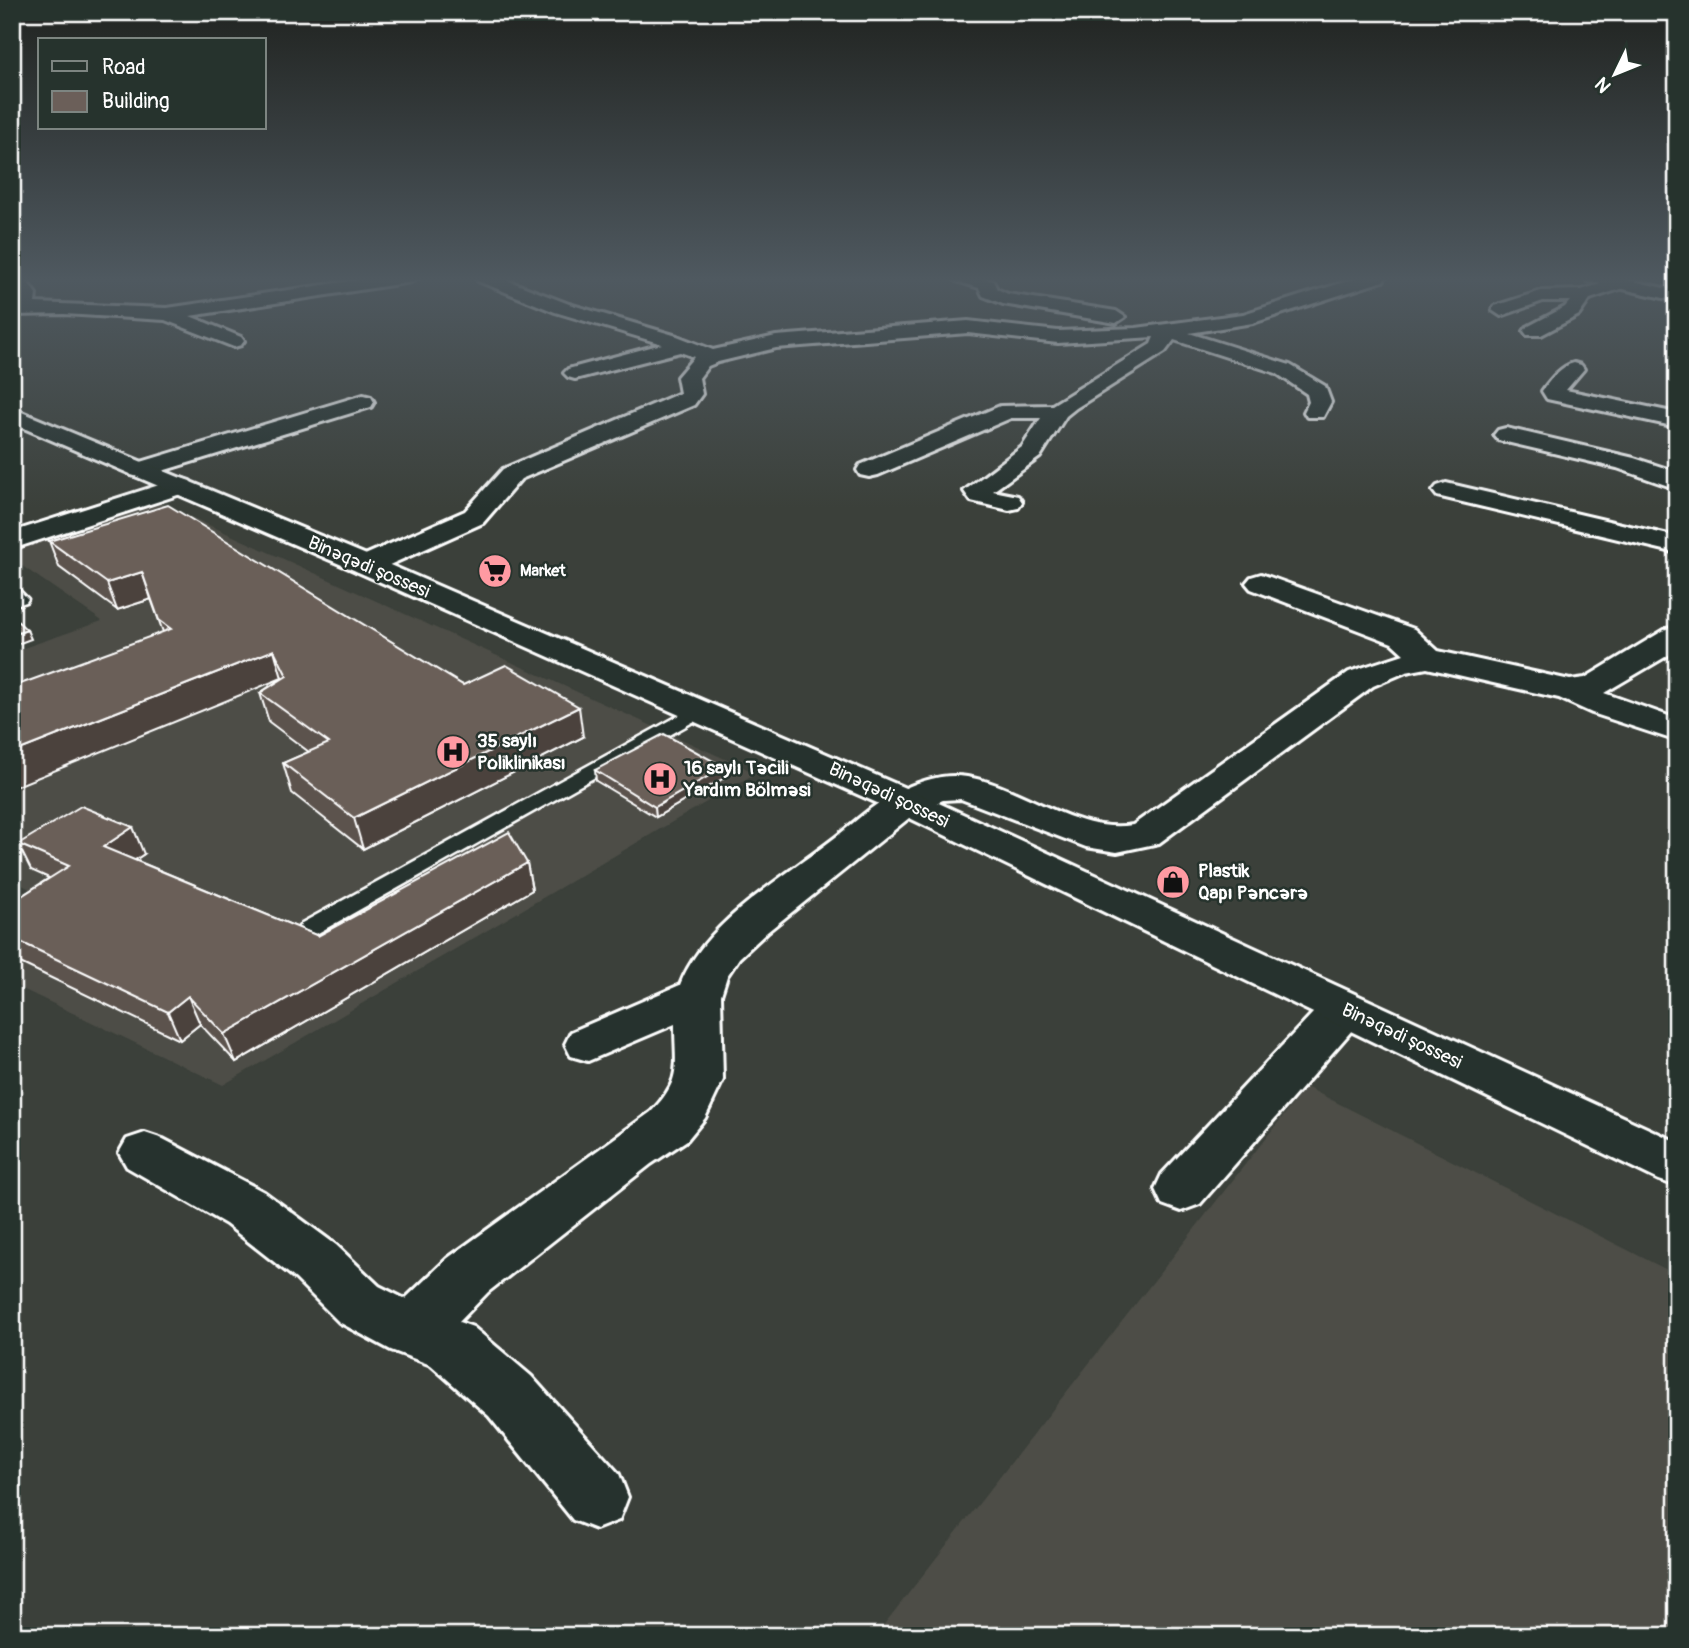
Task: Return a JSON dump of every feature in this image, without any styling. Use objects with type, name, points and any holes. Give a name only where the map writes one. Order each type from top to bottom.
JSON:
[{"type":"street","points":[[575,373],[648,354]]},
{"type":"street","points":[[704,354],[711,357]]},
{"type":"street","points":[[366,565],[474,517],[487,506],[502,481],[512,474],[685,400],[691,394],[688,377],[693,368],[711,357],[726,354]]},
{"type":"street","points":[[1114,354],[1141,360]]},
{"type":"street","points":[[1009,502],[980,496],[977,491],[1031,452],[1057,412],[1068,403],[1149,354]]},
{"type":"street","points":[[1236,354],[1283,369],[1318,391],[1320,402],[1315,412]]},
{"type":"street","points":[[1574,369],[1553,391],[1555,394],[1677,420]]},
{"type":"street","points":[[141,470],[363,402]]},
{"type":"street","points":[[869,470],[1008,411],[1022,409],[1057,412]]},
{"type":"street","name":"Binəqədi şossesi","points":[[12,415],[366,565],[906,802],[1677,1166]]},
{"type":"street","points":[[1506,435],[1625,463],[1677,481]]},
{"type":"street","points":[[12,541],[181,486]]},
{"type":"street","points":[[1446,491],[1677,545]]},
{"type":"street","points":[[1261,583],[1403,636],[1427,658]]},
{"type":"street","points":[[1570,690],[1594,686],[1677,636]]},
{"type":"street","points":[[412,1331],[468,1275],[633,1150],[669,1126],[688,1105],[699,1080],[698,995],[706,974],[734,939],[906,802],[937,789],[965,788],[1086,835],[1117,840],[1144,835],[1361,679],[1396,664],[1427,658],[1570,690],[1604,706],[1677,731]]},
{"type":"street","points":[[588,1044],[698,995]]},
{"type":"street","points":[[1181,1189],[1344,1009]]},
{"type":"street","points":[[145,1153],[245,1209],[316,1262],[359,1304],[412,1331],[452,1346],[510,1396],[596,1497]]},
{"type":"lane","points":[[310,928],[700,710]]},
{"type":"shaded area","points":[[160,503],[756,773],[223,1085],[12,984],[12,929],[52,902],[12,879],[12,652],[102,621],[12,559],[12,551]]},
{"type":"shaded area","points":[[1306,1087],[1677,1275],[1677,1636],[875,1636]]},
{"type":"building","points":[[168,505],[463,685],[506,665],[579,707],[354,818],[283,763],[329,743],[260,693],[287,676],[274,650],[12,753],[12,687],[171,629],[159,620],[142,572],[107,583],[49,541]]},
{"type":"building","points":[[12,616],[27,630],[12,635]]},
{"type":"building","points":[[664,734],[724,767],[655,807],[595,770]]},
{"type":"building","points":[[81,806],[133,827],[103,847],[318,936],[509,832],[527,863],[224,1034],[188,996],[168,1012],[12,938],[12,902],[69,866],[18,844]]},
{"type":"place","name":"Market","points":[[495,571]]},
{"type":"place","name":"35 saylı Poliklinikası","points":[[453,752]]},
{"type":"place","name":"16 saylı Təcili Yardım Bölməsi","points":[[660,779]]},
{"type":"place","name":"Plastik Qapı Pəncərə","points":[[1173,882]]}]
